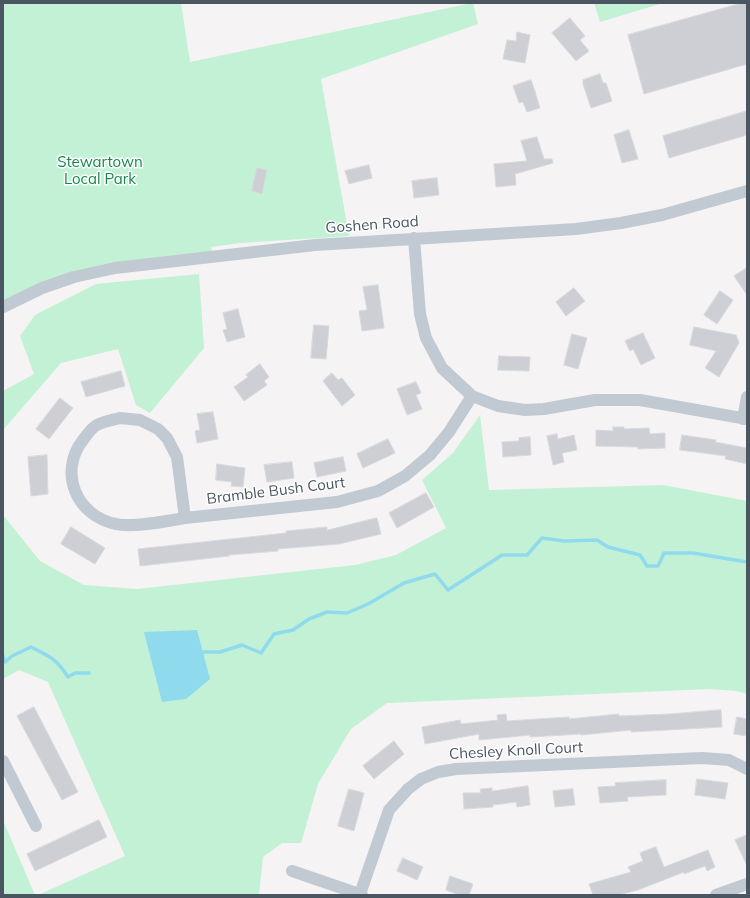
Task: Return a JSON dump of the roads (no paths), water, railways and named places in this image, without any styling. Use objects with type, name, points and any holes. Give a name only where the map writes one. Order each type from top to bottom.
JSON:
[{"type":"street","name":"Goshen Road","points":[[3,307],[49,285],[74,277],[116,268],[315,245],[576,229],[621,223],[662,215],[747,191]]},
{"type":"street","points":[[414,238],[420,314],[426,338],[442,368],[472,396],[498,406],[525,410],[544,409],[596,400],[640,400],[745,419],[747,397]]},
{"type":"street","name":"Bramble Bush Court","points":[[185,518],[177,457],[167,438],[158,429],[140,420],[120,418],[98,424],[89,431],[76,448],[70,467],[73,487],[83,506],[94,515],[115,524],[126,525],[337,502],[378,491],[405,476],[430,455],[449,432],[472,396]]},
{"type":"street","name":"Chesley Knoll Court","points":[[361,895],[389,810],[408,789],[421,779],[438,772],[456,769],[702,758],[729,760],[747,769]]},
{"type":"street","points":[[3,761],[36,826]]},
{"type":"street","points":[[292,871],[361,895]]},
{"type":"street","points":[[716,895],[747,884]]},
{"type":"water","points":[[197,630],[210,679],[186,699],[162,702],[144,632]]},
{"type":"waterway","points":[[203,652],[220,652],[242,645],[261,653],[274,634],[293,630],[309,619],[327,612],[347,613],[368,604],[404,583],[435,574],[448,590],[502,555],[527,555],[542,538],[564,541],[597,540],[608,547],[640,555],[647,566],[658,566],[664,553],[693,553],[747,562]]},
{"type":"waterway","points":[[3,656],[5,662],[12,656],[31,647],[56,662],[68,677],[75,673],[89,673]]},
{"type":"park label","name":"Stewartown Local Park","points":[[100,170]]}]
